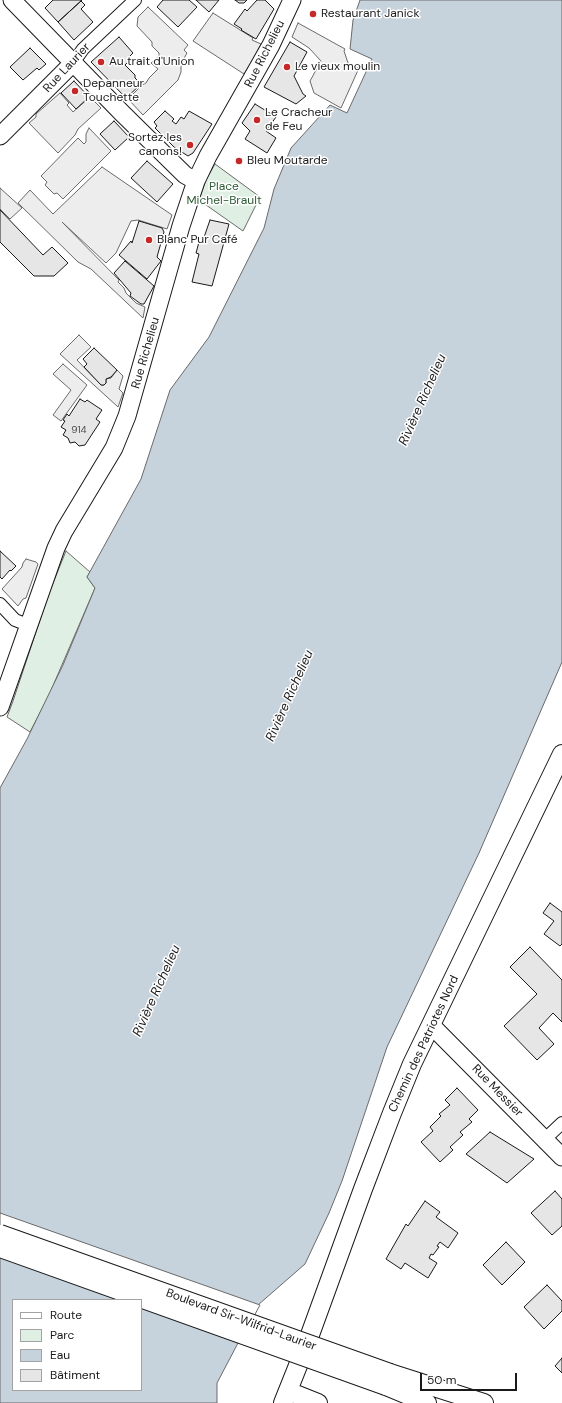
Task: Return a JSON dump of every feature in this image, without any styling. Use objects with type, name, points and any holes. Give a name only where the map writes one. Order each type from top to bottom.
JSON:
[{"type":"main road","points":[[12,0],[185,175],[196,181]]},
{"type":"main road","name":"Rue Richelieu","points":[[0,707],[48,567],[60,539],[114,448],[127,416],[181,226],[196,181],[208,156],[271,45],[292,0]]},
{"type":"main road","name":"Rue Laurier","points":[[0,136],[73,63]]},
{"type":"main road","name":"Chemin des Patriotes Nord","points":[[286,1397],[363,1189],[412,1064],[562,754]]},
{"type":"main road","name":"Rue Messier","points":[[432,1025],[562,1157]]},
{"type":"main road","name":"Boulevard Sir-Wilfrid-Laurier","points":[[0,1234],[388,1380],[426,1403]]},
{"type":"main road","name":"Boulevard Sir-Wilfrid-Laurier","points":[[0,1248],[388,1380],[484,1403]]},
{"type":"main road","points":[[286,1397],[318,1403]]},
{"type":"street","name":"Rue Laurier","points":[[73,63],[83,49],[135,0]]},
{"type":"street","points":[[0,604],[15,620],[28,625]]},
{"type":"street","points":[[545,1139],[562,1123]]},
{"type":"green space","name":"Place Michel-Brault","points":[[215,164],[260,197],[243,231],[199,200],[206,180]]},
{"type":"green space","points":[[66,551],[90,572],[87,577],[95,588],[49,695],[30,732],[7,717],[49,593]]},
{"type":"shaded area","points":[[148,7],[188,45],[184,50],[187,53],[181,64],[181,72],[178,80],[143,115],[128,99],[146,83],[158,69],[151,63],[159,56],[159,53],[152,46],[152,42],[137,26],[138,17]]},
{"type":"shaded area","points":[[213,13],[253,38],[252,40],[261,44],[244,74],[193,41]]},
{"type":"shaded area","points":[[298,23],[345,49],[344,51],[348,63],[359,68],[341,108],[314,93],[310,81],[321,61],[309,48],[292,37]]},
{"type":"shaded area","points":[[60,93],[69,103],[67,105],[73,112],[90,97],[101,108],[78,129],[75,135],[58,153],[29,123],[36,117],[36,114]]},
{"type":"shaded area","points":[[89,128],[111,151],[63,199],[57,193],[54,194],[45,185],[47,182],[41,176],[78,138],[84,144],[86,142],[86,134]]},
{"type":"shaded area","points":[[102,167],[172,215],[167,229],[138,220],[131,221],[116,253],[106,263],[62,222],[119,280],[118,282],[124,288],[126,293],[136,303],[145,307],[143,318],[91,269],[78,262],[18,203],[30,190],[53,214]]},
{"type":"shaded area","points":[[0,188],[22,208],[10,219],[0,209]]},
{"type":"shaded area","points":[[79,335],[91,347],[77,360],[101,385],[104,385],[106,383],[106,379],[111,378],[117,370],[123,376],[119,389],[123,393],[118,407],[60,354]]},
{"type":"shaded area","points":[[63,364],[87,385],[61,421],[53,415],[71,390],[53,374]]},
{"type":"shaded area","points":[[26,559],[38,564],[26,598],[23,599],[18,606],[2,589],[22,567]]},
{"type":"water","name":"Rivière Richelieu","points":[[360,0],[562,0],[562,662],[479,853],[387,1047],[342,1181],[329,1213],[305,1264],[258,1305],[217,1383],[217,1403],[0,1403],[0,788],[27,739],[63,665],[95,588],[87,577],[141,479],[170,390],[209,337],[264,228],[274,189],[291,148],[330,105],[347,113],[372,59],[350,49],[353,20]]},
{"type":"pier","points":[[0,1213],[260,1305],[240,1342],[142,1307],[142,1299],[119,1299],[0,1257]]},
{"type":"building","points":[[53,0],[82,0],[58,22],[45,8]]},
{"type":"building","points":[[163,0],[189,0],[197,7],[178,27],[157,7]]},
{"type":"building","points":[[196,0],[219,0],[209,12]]},
{"type":"building","points":[[235,0],[247,0],[244,3],[239,3]]},
{"type":"building","points":[[257,0],[265,0],[274,9],[256,39],[234,24],[245,9],[247,11]]},
{"type":"building","points":[[81,1],[85,5],[81,9],[93,22],[74,40],[58,22]]},
{"type":"building","points":[[119,37],[133,53],[129,57],[131,59],[125,65],[135,75],[135,78],[141,84],[126,98],[91,62]]},
{"type":"building","name":"Le vieux moulin","points":[[290,42],[307,52],[294,76],[303,94],[306,96],[296,104],[264,87]]},
{"type":"building","points":[[30,48],[46,64],[39,70],[37,68],[23,80],[10,67]]},
{"type":"building","points":[[74,81],[89,97],[76,109],[61,93]]},
{"type":"building","points":[[255,104],[276,117],[266,131],[276,138],[267,153],[245,139],[250,131],[242,123]]},
{"type":"building","points":[[165,111],[174,119],[172,121],[176,124],[181,117],[184,119],[189,111],[212,124],[193,153],[188,156],[174,147],[155,128],[157,126],[154,122]]},
{"type":"building","points":[[114,121],[129,137],[115,150],[100,134]]},
{"type":"building","points":[[147,161],[173,184],[157,202],[131,178]]},
{"type":"building","points":[[0,210],[43,255],[52,247],[68,263],[54,276],[34,276],[0,242]]},
{"type":"building","points":[[210,220],[229,224],[212,286],[192,282],[199,254],[196,253],[199,242],[202,243]]},
{"type":"building","points":[[139,221],[162,228],[164,232],[157,257],[161,261],[147,279],[119,255],[131,241],[132,243]]},
{"type":"building","points":[[125,261],[154,286],[144,304],[141,304],[130,296],[131,293],[114,273]]},
{"type":"building","points":[[94,348],[117,370],[111,377],[106,379],[106,383],[104,385],[101,385],[84,367],[87,364],[83,359]]},
{"type":"building","points":[[80,399],[85,402],[87,400],[102,410],[96,419],[100,422],[85,445],[79,446],[75,442],[70,443],[68,438],[63,435],[66,430],[61,427],[67,414],[69,416]]},
{"type":"building","points":[[0,551],[16,566],[2,579],[0,577]]},
{"type":"building","points":[[550,903],[562,912],[562,944],[560,946],[544,934],[554,921],[543,913]]},
{"type":"building","points":[[530,947],[562,980],[562,1022],[553,1013],[539,1028],[554,1044],[537,1060],[504,1026],[537,994],[510,967]]},
{"type":"building","points":[[457,1088],[478,1110],[469,1119],[472,1122],[460,1132],[463,1135],[450,1147],[453,1150],[440,1162],[421,1142],[433,1131],[430,1127],[441,1116],[439,1114],[450,1105],[445,1100]]},
{"type":"building","points":[[490,1132],[534,1159],[507,1183],[466,1154]]},
{"type":"building","points":[[555,1191],[562,1199],[562,1226],[552,1235],[531,1213]]},
{"type":"building","points":[[425,1201],[440,1212],[436,1217],[458,1233],[448,1248],[440,1242],[437,1246],[439,1247],[433,1255],[431,1254],[429,1258],[437,1263],[428,1278],[405,1263],[401,1269],[386,1259],[406,1224],[408,1226]]},
{"type":"building","points":[[506,1242],[525,1262],[502,1285],[483,1265]]},
{"type":"building","points":[[547,1285],[562,1301],[562,1311],[544,1329],[524,1307]]},
{"type":"building","points":[[562,1358],[562,1373],[555,1366]]},
{"type":"place","name":"Restaurant Janick","points":[[313,14]]},
{"type":"place","name":"Au trait d'Union","points":[[101,62]]},
{"type":"place","name":"Le vieux moulin","points":[[287,67]]},
{"type":"place","name":"Depanneur Touchette","points":[[75,91]]},
{"type":"place","name":"Le Cracheur de Feu","points":[[257,120]]},
{"type":"place","name":"Sortez les canons!","points":[[190,145]]},
{"type":"place","name":"Bleu Moutarde","points":[[239,161]]},
{"type":"place","name":"Blanc Pur Café","points":[[149,240]]}]
